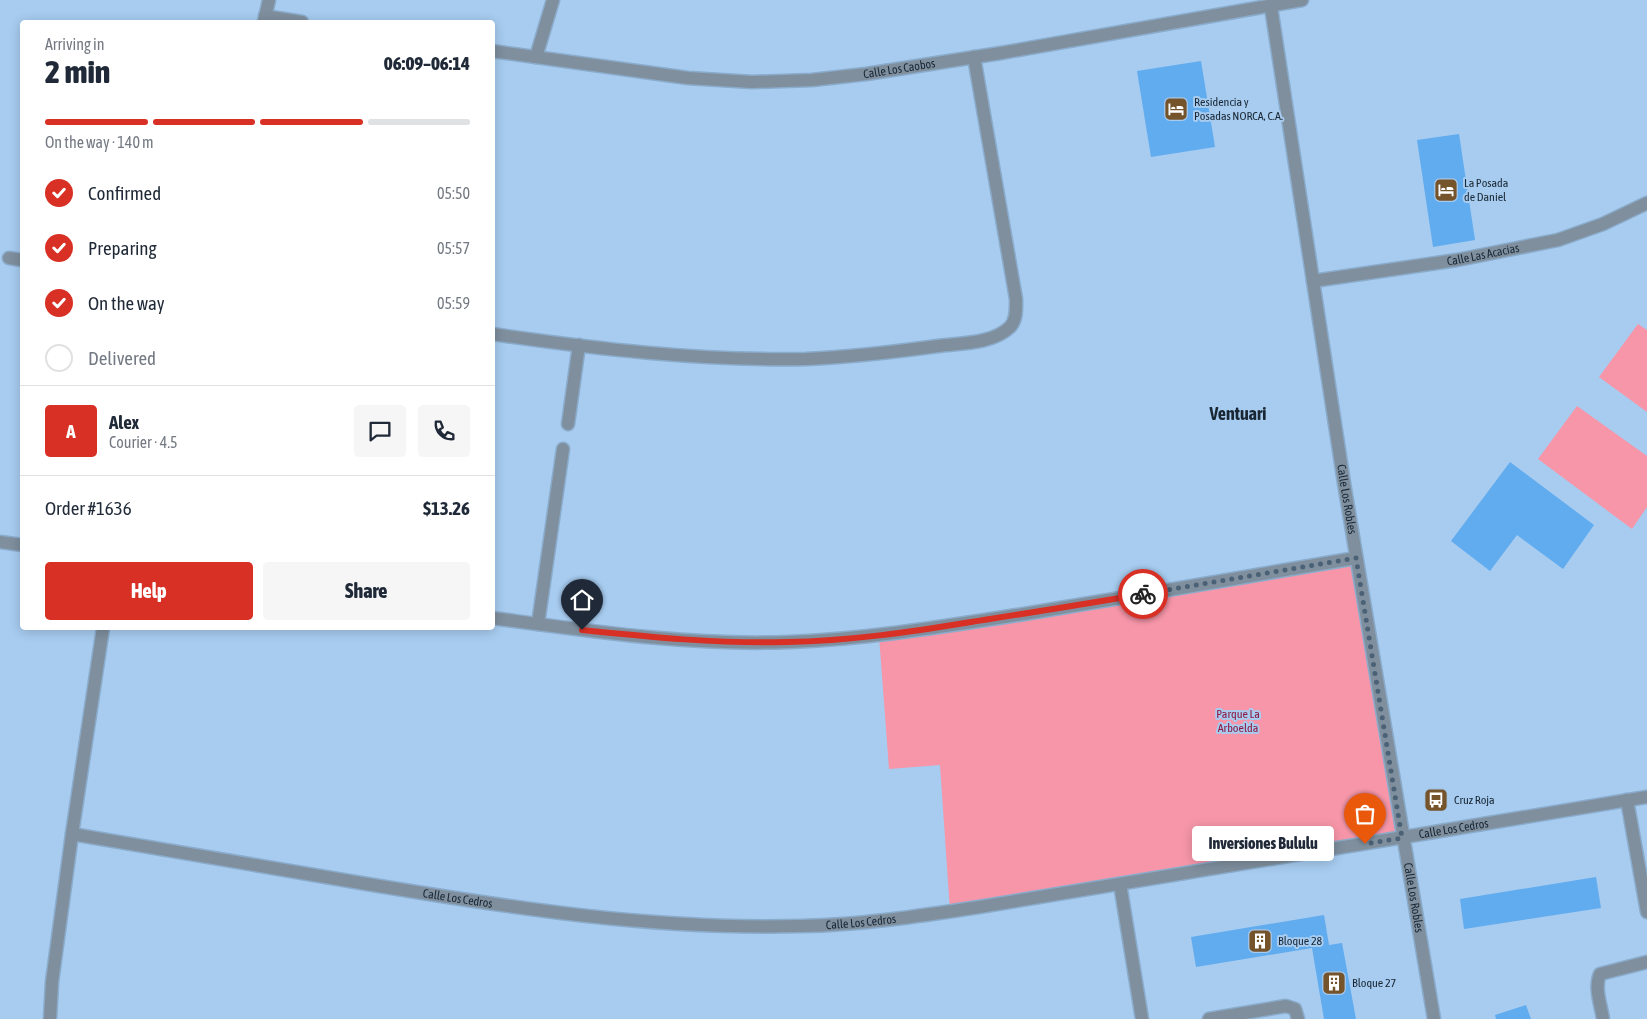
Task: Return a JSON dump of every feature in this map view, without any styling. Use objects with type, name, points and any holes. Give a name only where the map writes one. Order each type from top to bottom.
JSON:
[{"type":"street","points":[[265,19],[268,0]]},
{"type":"street","points":[[536,57],[553,0]]},
{"type":"street","name":"Calle Los Caobos","points":[[495,51],[688,78],[752,82],[812,80],[866,74],[974,57],[1302,0]]},
{"type":"street","name":"Calle Los Robles","points":[[1270,7],[1356,558],[1434,1019]]},
{"type":"street","points":[[495,334],[698,357],[806,358],[913,350],[987,339],[1000,334],[1011,326],[1016,314],[1016,299],[974,57]]},
{"type":"street","name":"Calle Las Acacias","points":[[1313,281],[1457,260],[1558,240],[1603,224],[1647,203]]},
{"type":"street","points":[[10,258],[20,260]]},
{"type":"street","points":[[568,424],[579,345]]},
{"type":"street","points":[[538,624],[562,449]]},
{"type":"street","points":[[0,542],[20,545]]},
{"type":"street","points":[[495,618],[660,638],[786,642],[834,640],[879,636],[948,626],[1356,558]]},
{"type":"street","points":[[50,1019],[52,982],[72,834],[103,630]]},
{"type":"street","name":"Calle Los Cedros","points":[[72,834],[506,906],[601,919],[661,924],[746,926],[839,925],[927,914],[1120,884],[1647,797]]},
{"type":"street","points":[[1627,800],[1647,912]]},
{"type":"street","points":[[1120,884],[1142,1019]]},
{"type":"street","points":[[1603,1019],[1598,987],[1600,974],[1647,962]]},
{"type":"street","points":[[1210,1019],[1286,1006],[1295,1009],[1298,1019]]},
{"type":"green space","points":[[1638,324],[1647,330],[1647,412],[1599,377]]},
{"type":"green space","points":[[1577,406],[1647,456],[1647,507],[1632,529],[1538,459]]},
{"type":"green space","name":"Parque La Arboelda","points":[[1356,558],[1403,838],[950,911],[940,765],[889,769],[879,636]]},
{"type":"building","name":"Residencia y Posadas NORCA, C.A.","points":[[1201,61],[1215,147],[1151,157],[1137,71]]},
{"type":"building","name":"La Posada de Daniel","points":[[1459,134],[1475,240],[1433,247],[1417,140]]},
{"type":"building","points":[[1510,462],[1594,525],[1563,569],[1517,535],[1490,571],[1451,541]]},
{"type":"building","points":[[1596,877],[1601,908],[1464,929],[1460,899]]},
{"type":"building","name":"Bloque 28","points":[[1324,915],[1329,945],[1342,943],[1356,1019],[1324,1019],[1312,948],[1196,967],[1191,937]]},
{"type":"building","points":[[1526,1005],[1531,1019],[1496,1019],[1495,1015]]},
{"type":"way so far","points":[[1143,594],[1356,558],[1402,838],[1365,844]]},
{"type":"place","name":"Residencia y Posadas NORCA, C.A.","points":[[1176,109]]},
{"type":"place","name":"La Posada de Daniel","points":[[1446,190]]},
{"type":"place","name":"Cruz Roja","points":[[1436,800]]},
{"type":"place","name":"Inversiones Bululu","points":[[1365,844]]},
{"type":"place","name":"Bloque 28","points":[[1260,941]]},
{"type":"place","name":"Bloque 27","points":[[1334,983]]},
{"type":"district","name":"Ventuari","points":[[1238,413]]},
{"type":"route","points":[[582,630],[660,638],[717,641],[786,642],[834,640],[879,636],[948,626],[1143,594]]}]
